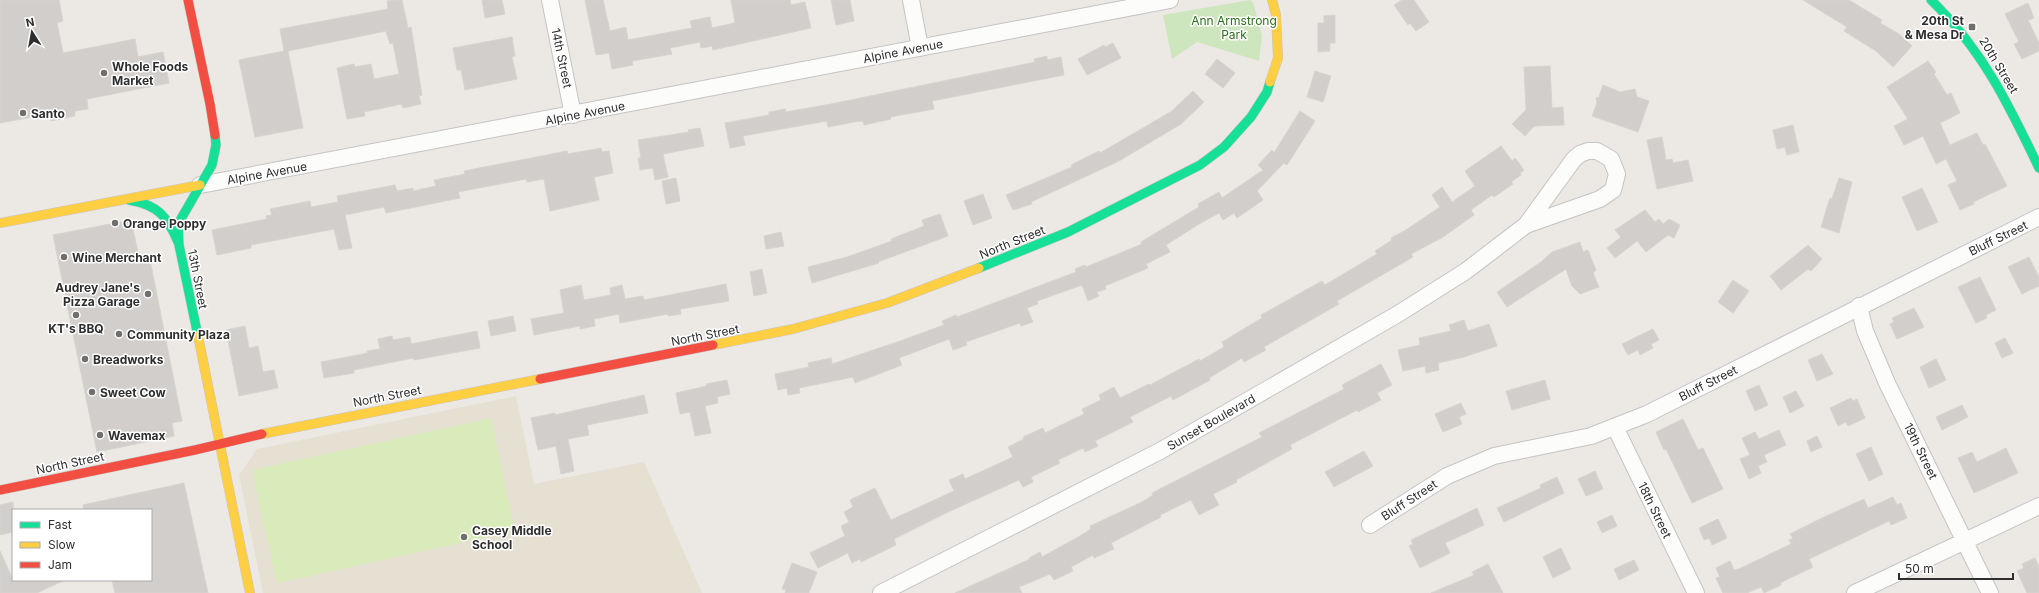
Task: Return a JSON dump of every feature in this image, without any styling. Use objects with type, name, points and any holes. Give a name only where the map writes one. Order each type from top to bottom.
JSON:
[{"type":"street","name":"13th Street","points":[[188,0],[210,104],[216,145],[212,165],[200,186],[187,204],[178,224],[179,245],[250,593]]},
{"type":"street","name":"14th Street","points":[[550,0],[573,115]]},
{"type":"street","points":[[911,0],[920,48]]},
{"type":"street","name":"Alpine Avenue","points":[[0,223],[1170,0]]},
{"type":"street","name":"North Street","points":[[0,490],[219,445],[245,437],[793,329],[887,303],[956,278],[1068,232],[1200,165],[1224,147],[1252,117],[1267,92],[1278,58],[1276,15],[1272,0]]},
{"type":"street","name":"20th Street","points":[[1936,2],[1968,37],[1996,79],[2039,168]]},
{"type":"street","name":"Sunset Boulevard","points":[[881,593],[1160,451],[1398,314],[1466,271],[1526,225],[1574,159],[1580,154],[1597,151],[1611,159],[1617,174],[1613,190],[1607,195],[1526,225]]},
{"type":"street","points":[[124,200],[146,202],[160,211],[170,223],[179,245]]},
{"type":"street","name":"Bluff Street","points":[[1370,525],[1447,476],[1494,456],[1591,436],[1647,414],[1859,306],[2039,217]]},
{"type":"street","name":"19th Street","points":[[1859,306],[1865,331],[1887,383],[1990,593]]},
{"type":"street","name":"18th Street","points":[[1615,427],[1696,593]]},
{"type":"street","points":[[1855,593],[1966,542],[2039,506]]},
{"type":"shaded area","name":"Casey Middle School","points":[[516,396],[534,484],[644,462],[702,593],[263,593],[239,475],[257,449]]},
{"type":"green space","name":"Ann Armstrong Park","points":[[1250,0],[1253,2],[1262,36],[1259,61],[1197,42],[1172,59],[1163,15]]},
{"type":"green space","points":[[491,418],[515,531],[277,583],[252,470]]},
{"type":"building","points":[[0,0],[59,0],[63,21],[57,23],[63,53],[135,39],[138,57],[163,52],[169,83],[87,99],[88,109],[75,111],[75,116],[51,121],[49,114],[0,123]]},
{"type":"building","points":[[402,0],[408,28],[411,27],[422,95],[419,96],[421,104],[403,108],[402,104],[364,112],[365,116],[347,119],[337,68],[354,64],[355,67],[371,64],[374,79],[399,74],[393,43],[390,44],[386,31],[288,51],[303,128],[255,137],[239,60],[284,51],[280,29],[388,9],[387,1]]},
{"type":"building","points":[[482,0],[502,0],[505,14],[485,18]]},
{"type":"building","points":[[585,0],[603,0],[610,31],[626,27],[628,40],[692,28],[690,21],[710,17],[712,28],[735,23],[731,0],[790,0],[791,5],[805,2],[811,28],[713,50],[712,46],[701,48],[700,42],[670,48],[672,54],[632,61],[633,65],[612,69],[609,53],[596,55]]},
{"type":"building","points":[[831,0],[850,0],[854,21],[836,25]]},
{"type":"building","points":[[1402,0],[1414,0],[1429,22],[1416,31],[1410,23],[1408,25],[1394,5]]},
{"type":"building","points":[[1803,0],[1849,0],[1882,20],[1880,23],[1899,34],[1912,46],[1893,67],[1876,51],[1844,31],[1847,27]]},
{"type":"building","points":[[2028,3],[2034,18],[2028,20],[2039,43],[2039,51],[2022,59],[2014,44],[2019,42],[2005,14]]},
{"type":"building","points":[[1335,15],[1335,43],[1330,43],[1330,51],[1318,52],[1318,23],[1324,23],[1324,16]]},
{"type":"building","points":[[512,37],[515,56],[512,57],[517,79],[465,90],[461,70],[457,70],[453,48]]},
{"type":"building","points":[[1113,43],[1121,58],[1087,75],[1078,59],[1104,45],[1105,47]]},
{"type":"building","points":[[1047,56],[1047,60],[1061,57],[1064,75],[932,101],[934,109],[890,117],[891,119],[864,125],[863,121],[828,127],[827,121],[743,136],[745,145],[730,148],[725,123],[769,115],[769,112],[785,109],[786,112],[831,104],[1026,64],[1035,62],[1034,59]]},
{"type":"building","points":[[1217,59],[1235,73],[1223,88],[1205,74]]},
{"type":"building","points":[[1928,61],[1936,72],[1934,74],[1947,95],[1951,93],[1960,113],[1940,123],[1950,145],[1977,133],[1983,145],[1985,144],[2007,186],[1973,202],[1974,204],[1960,210],[1948,185],[1957,181],[1946,159],[1936,164],[1923,136],[1904,145],[1894,126],[1908,119],[1887,87]]},
{"type":"building","points":[[1550,66],[1552,108],[1563,107],[1564,125],[1534,126],[1525,136],[1512,124],[1526,110],[1524,67]]},
{"type":"building","points":[[1315,71],[1331,76],[1323,102],[1307,97]]},
{"type":"building","points":[[1603,85],[1620,92],[1635,89],[1637,97],[1649,101],[1638,132],[1592,116],[1597,103],[1596,98],[1599,97]]},
{"type":"building","points":[[1193,91],[1204,102],[1181,124],[1119,161],[1031,202],[1032,204],[1013,210],[1006,195],[1072,167],[1071,165],[1099,151],[1100,153],[1172,111]]},
{"type":"building","points":[[1300,111],[1315,121],[1287,165],[1284,163],[1257,191],[1263,200],[1237,218],[1234,213],[1223,220],[1219,213],[1199,224],[1166,245],[1170,252],[1146,264],[1148,268],[1105,286],[1106,289],[1097,292],[1099,296],[1088,301],[1082,285],[1037,301],[1038,304],[1027,308],[1033,322],[1021,326],[1020,323],[966,342],[967,345],[953,350],[949,339],[899,358],[902,365],[855,383],[853,377],[799,388],[800,393],[788,395],[787,388],[778,390],[775,374],[809,367],[808,363],[831,358],[832,364],[900,341],[944,325],[942,321],[956,315],[957,317],[1076,272],[1075,269],[1085,265],[1086,267],[1142,244],[1141,242],[1199,207],[1198,204],[1219,192],[1222,198],[1263,170],[1258,165],[1272,150],[1274,153]]},
{"type":"building","points":[[1793,125],[1799,152],[1787,155],[1785,147],[1777,149],[1773,130]]},
{"type":"building","points":[[700,128],[704,146],[663,154],[668,177],[655,180],[653,168],[640,170],[638,158],[641,158],[638,140],[689,132],[688,130]]},
{"type":"building","points":[[1662,137],[1666,160],[1672,159],[1673,163],[1688,160],[1693,181],[1657,189],[1647,140]]},
{"type":"building","points":[[1501,146],[1512,161],[1515,158],[1524,170],[1520,173],[1521,175],[1511,182],[1513,184],[1494,197],[1492,195],[1471,210],[1474,215],[1443,237],[1411,254],[1413,257],[1337,301],[1339,304],[1264,347],[1266,350],[1244,362],[1242,358],[1209,378],[1210,380],[1173,400],[1171,396],[1130,417],[1133,422],[1095,441],[1098,446],[1085,452],[1083,448],[1058,460],[1060,463],[1031,477],[1033,482],[1023,487],[1019,480],[948,512],[894,539],[896,545],[861,562],[860,559],[852,563],[848,553],[818,568],[810,553],[845,536],[841,526],[849,522],[844,512],[853,507],[850,500],[875,488],[891,520],[954,491],[949,480],[963,474],[965,479],[1013,457],[1008,447],[1024,439],[1023,437],[1043,428],[1045,433],[1084,414],[1082,409],[1101,400],[1099,395],[1114,387],[1120,398],[1149,384],[1150,385],[1199,359],[1200,361],[1224,347],[1222,342],[1262,318],[1261,315],[1322,281],[1325,285],[1377,254],[1375,251],[1392,240],[1391,238],[1406,230],[1440,207],[1432,195],[1442,187],[1452,202],[1475,186],[1465,171]]},
{"type":"building","points":[[601,148],[602,152],[609,151],[613,173],[594,177],[599,200],[550,211],[544,179],[527,182],[526,179],[458,192],[460,198],[386,213],[384,207],[345,215],[352,248],[339,250],[334,229],[251,245],[251,248],[217,255],[212,230],[267,219],[266,216],[272,215],[270,209],[310,201],[311,207],[338,202],[337,196],[395,185],[397,191],[413,188],[413,191],[436,186],[434,180],[465,174],[464,171],[567,151],[568,154]]},
{"type":"building","points":[[676,178],[680,201],[666,204],[662,181]]},
{"type":"building","points":[[1839,178],[1852,182],[1839,233],[1821,227],[1830,198],[1832,199]]},
{"type":"building","points":[[1922,188],[1938,222],[1917,231],[1902,197]]},
{"type":"building","points":[[983,194],[992,218],[973,225],[964,201]]},
{"type":"building","points":[[1645,210],[1655,222],[1659,219],[1663,224],[1669,219],[1680,225],[1674,238],[1668,235],[1646,252],[1637,241],[1615,258],[1607,248],[1621,237],[1615,230]]},
{"type":"building","points":[[940,214],[948,236],[878,262],[879,263],[812,283],[808,267],[847,257],[892,241],[891,239],[924,226],[922,220]]},
{"type":"building","name":"Community Plaza","points":[[131,220],[139,257],[149,255],[182,421],[172,423],[174,436],[97,452],[53,235]]},
{"type":"building","points":[[781,232],[784,246],[766,249],[764,236]]},
{"type":"building","points":[[1580,242],[1583,252],[1588,250],[1596,270],[1593,273],[1599,287],[1580,294],[1572,286],[1566,269],[1507,307],[1497,292],[1541,262],[1552,252]]},
{"type":"building","points":[[1808,245],[1822,259],[1811,271],[1808,269],[1781,290],[1770,276]]},
{"type":"building","points":[[2029,257],[2039,277],[2039,286],[2022,294],[2008,267]]},
{"type":"building","points":[[762,269],[767,293],[754,296],[750,272]]},
{"type":"building","points":[[1980,277],[1996,310],[1986,315],[1987,318],[1976,323],[1958,287]]},
{"type":"building","points":[[1733,280],[1749,291],[1733,313],[1718,302]]},
{"type":"building","points":[[726,284],[729,301],[680,309],[681,314],[668,316],[668,314],[620,323],[619,314],[594,319],[595,326],[580,329],[580,326],[534,335],[531,319],[564,313],[560,290],[581,285],[584,300],[611,295],[610,288],[622,285],[625,299],[643,296],[644,300]]},
{"type":"building","points":[[1914,308],[1924,327],[1897,339],[1890,324],[1894,322],[1892,318]]},
{"type":"building","points":[[513,316],[516,331],[491,336],[488,321]]},
{"type":"building","points":[[1464,320],[1468,331],[1489,324],[1497,346],[1464,357],[1438,363],[1439,370],[1426,373],[1425,366],[1403,371],[1398,350],[1420,345],[1419,338],[1451,331],[1449,325]]},
{"type":"building","points":[[245,326],[249,348],[258,346],[263,372],[274,370],[278,388],[239,396],[226,330]]},
{"type":"building","points":[[1653,329],[1659,340],[1651,344],[1653,348],[1640,355],[1638,350],[1628,355],[1622,344]]},
{"type":"building","points":[[477,331],[480,348],[414,360],[413,358],[354,370],[354,373],[324,378],[321,362],[368,353],[367,351],[380,349],[378,339],[392,336],[393,340],[410,337],[411,344]]},
{"type":"building","points":[[2005,338],[2013,353],[2002,358],[1995,343]]},
{"type":"building","points":[[1822,354],[1833,374],[1817,381],[1808,360]]},
{"type":"building","points":[[1936,359],[1946,380],[1929,388],[1920,367]]},
{"type":"building","points":[[1381,364],[1392,385],[1377,393],[1381,400],[1358,412],[1357,410],[1290,445],[1292,449],[1236,480],[1237,482],[1213,494],[1219,505],[1199,515],[1191,500],[1160,515],[1161,517],[1111,543],[1114,549],[1094,558],[1093,555],[1071,567],[1073,571],[1054,580],[1050,574],[1019,587],[1022,593],[955,593],[1030,559],[1029,558],[1040,552],[1042,557],[1091,529],[1090,526],[1142,502],[1153,495],[1152,493],[1262,437],[1259,433],[1344,389],[1342,385]]},
{"type":"building","points":[[727,380],[730,394],[717,397],[718,403],[705,406],[711,433],[695,436],[690,412],[680,414],[676,393],[707,386],[706,384]]},
{"type":"building","points":[[1545,380],[1550,399],[1512,410],[1506,391]]},
{"type":"building","points":[[1759,385],[1768,405],[1755,411],[1746,391]]},
{"type":"building","points":[[1796,391],[1804,406],[1790,413],[1783,397]]},
{"type":"building","points":[[644,395],[648,413],[587,425],[589,435],[568,439],[574,471],[561,474],[556,446],[538,450],[531,418],[555,413],[555,415]]},
{"type":"building","points":[[1851,398],[1853,401],[1857,399],[1865,418],[1848,426],[1846,422],[1838,426],[1830,408]]},
{"type":"building","points":[[1461,403],[1466,414],[1459,417],[1462,424],[1443,432],[1435,414]]},
{"type":"building","points":[[1962,405],[1968,417],[1942,430],[1936,417]]},
{"type":"building","points":[[1683,419],[1698,450],[1703,448],[1723,489],[1692,503],[1666,449],[1664,450],[1656,432]]},
{"type":"building","points":[[1779,430],[1786,445],[1764,455],[1767,462],[1758,466],[1761,473],[1749,479],[1740,459],[1750,455],[1742,438],[1755,432],[1759,439]]},
{"type":"building","points":[[1817,436],[1822,447],[1811,452],[1807,441]]},
{"type":"building","points":[[1871,447],[1883,474],[1869,481],[1856,454]]},
{"type":"building","points":[[2006,448],[2018,473],[1974,493],[1958,458],[1972,452],[1977,462]]},
{"type":"building","points":[[1364,451],[1373,466],[1334,487],[1325,472]]},
{"type":"building","points":[[1595,471],[1603,489],[1586,496],[1578,479]]},
{"type":"building","points":[[1557,477],[1564,493],[1504,522],[1497,508],[1541,488],[1540,485]]},
{"type":"building","points":[[184,483],[208,593],[115,593],[112,581],[152,581],[152,509],[84,509],[83,505]]},
{"type":"building","points":[[1893,497],[1897,505],[1901,503],[1907,518],[1891,525],[1889,521],[1809,559],[1813,567],[1780,583],[1781,585],[1764,593],[1761,587],[1747,593],[1723,593],[1716,578],[1720,577],[1716,568],[1730,561],[1734,570],[1739,569],[1791,544],[1789,540],[1793,538],[1790,534],[1824,517],[1864,499],[1868,508]]},
{"type":"building","points":[[13,502],[12,532],[0,535],[0,505]]},
{"type":"building","points":[[1477,508],[1484,525],[1445,543],[1450,553],[1420,568],[1409,546],[1413,544],[1411,540]]},
{"type":"building","points":[[1612,515],[1617,526],[1602,533],[1597,522]]},
{"type":"building","points":[[1718,519],[1727,538],[1712,545],[1709,538],[1704,540],[1699,528]]},
{"type":"building","points":[[1561,548],[1571,569],[1553,578],[1543,557]]},
{"type":"building","points":[[0,551],[12,581],[63,581],[37,593],[0,593]]},
{"type":"building","points":[[2035,558],[2039,567],[2039,593],[2027,593],[2017,571],[2024,568],[2022,564]]},
{"type":"building","points":[[1634,560],[1639,570],[1619,580],[1614,569]]},
{"type":"building","points":[[792,563],[817,572],[809,593],[785,593],[786,590],[782,589]]},
{"type":"building","points":[[1488,564],[1503,593],[1431,593],[1474,575],[1472,572]]},
{"type":"traffic: fast","points":[[1931,0],[1949,19],[1980,58],[2017,122],[2039,168]]},
{"type":"traffic: fast","points":[[979,268],[1068,232],[1200,165],[1224,147],[1251,117],[1267,92],[1270,82]]},
{"type":"traffic: fast","points":[[198,336],[179,245],[178,224],[212,165],[216,145],[215,135]]},
{"type":"traffic: fast","points":[[129,200],[147,205],[160,213],[170,225],[178,242]]},
{"type":"traffic: slow","points":[[1270,82],[1278,58],[1276,15],[1272,0]]},
{"type":"traffic: slow","points":[[0,223],[200,185]]},
{"type":"traffic: slow","points":[[713,345],[793,329],[887,303],[979,268]]},
{"type":"traffic: slow","points":[[198,336],[250,593]]},
{"type":"traffic: slow","points":[[262,434],[540,379]]},
{"type":"traffic: jam","points":[[188,0],[215,135]]},
{"type":"traffic: jam","points":[[540,379],[713,345]]},
{"type":"traffic: jam","points":[[0,490],[195,450],[262,434]]},
{"type":"place","name":"20th St & Mesa Dr","points":[[1972,27]]},
{"type":"place","name":"Whole Foods Market","points":[[104,73]]},
{"type":"place","name":"Santo","points":[[23,113]]},
{"type":"place","name":"Orange Poppy","points":[[115,223]]},
{"type":"place","name":"Wine Merchant","points":[[64,257]]},
{"type":"place","name":"Audrey Jane's Pizza Garage","points":[[148,294]]},
{"type":"place","name":"KT's BBQ","points":[[76,315]]},
{"type":"place","name":"Community Plaza","points":[[119,334]]},
{"type":"place","name":"Breadworks","points":[[85,359]]},
{"type":"place","name":"Sweet Cow","points":[[92,392]]},
{"type":"place","name":"Wavemax","points":[[100,435]]},
{"type":"place","name":"Casey Middle School","points":[[464,537]]}]
